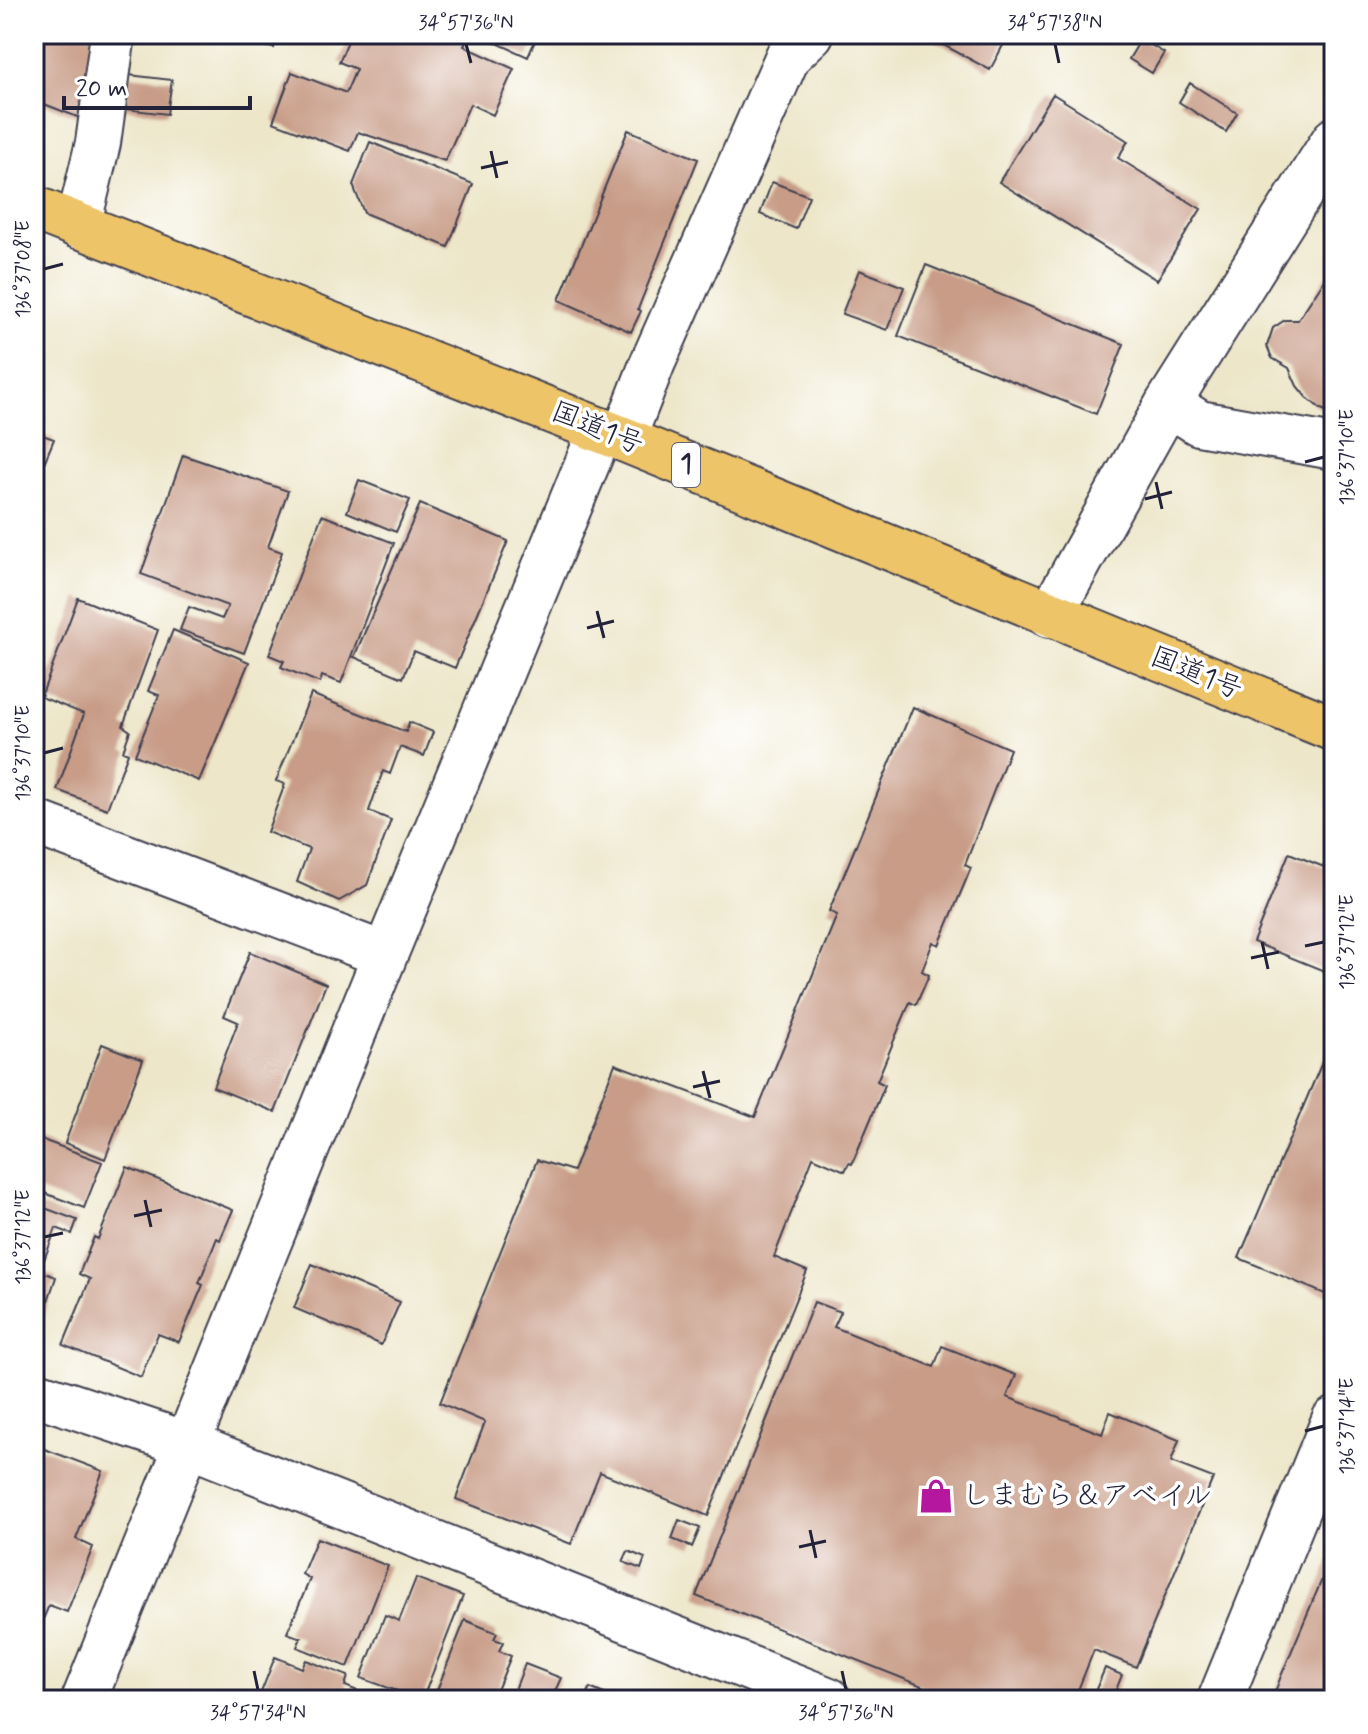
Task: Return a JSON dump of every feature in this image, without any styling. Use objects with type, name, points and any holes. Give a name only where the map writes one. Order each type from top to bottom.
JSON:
[{"type":"highway","name":"国道1号","points":[[34,208],[612,435],[1334,729]]},
{"type":"street","points":[[78,226],[98,143],[113,34]]},
{"type":"street","points":[[84,1700],[385,955],[612,435],[653,362],[788,56],[811,34]]},
{"type":"street","points":[[1050,615],[1168,403],[1334,140]]},
{"type":"street","points":[[1168,403],[1199,423],[1334,447]]},
{"type":"street","points":[[34,822],[385,955]]},
{"type":"street","points":[[34,1393],[187,1444],[829,1700]]},
{"type":"street","points":[[1220,1700],[1334,1420]]},
{"type":"building","points":[[34,34],[93,34],[80,118],[34,100]]},
{"type":"building","points":[[199,34],[276,34],[274,48]]},
{"type":"building","points":[[351,34],[469,34],[464,46],[514,69],[493,115],[470,104],[445,161],[358,132],[350,151],[273,122],[292,72],[346,93],[356,69],[339,62]]},
{"type":"building","points":[[477,34],[538,34],[528,57]]},
{"type":"building","points":[[923,34],[1009,34],[990,70]]},
{"type":"building","points":[[1141,39],[1164,53],[1152,73],[1129,59]]},
{"type":"building","points":[[129,75],[172,80],[167,114],[125,109]]},
{"type":"building","points":[[1190,83],[1237,113],[1226,132],[1179,102]]},
{"type":"building","points":[[1053,94],[1128,141],[1118,158],[1201,209],[1157,280],[999,182]]},
{"type":"building","points":[[628,130],[698,159],[631,332],[559,300]]},
{"type":"building","points":[[370,142],[473,184],[448,247],[364,213],[353,185]]},
{"type":"building","points":[[772,182],[809,196],[796,229],[760,214]]},
{"type":"building","points":[[926,265],[1124,344],[1096,414],[898,336]]},
{"type":"building","points":[[1334,265],[1334,414],[1321,409],[1306,397],[1289,368],[1272,358],[1267,346],[1273,328],[1285,320],[1298,320]]},
{"type":"building","points":[[859,270],[904,287],[887,330],[842,314]]},
{"type":"building","points":[[34,432],[54,439],[42,468],[34,465]]},
{"type":"building","points":[[183,455],[288,491],[268,547],[282,552],[244,653],[180,630],[189,607],[222,619],[228,606],[141,574]]},
{"type":"building","points":[[34,477],[42,480],[34,501]]},
{"type":"building","points":[[359,480],[410,500],[396,532],[347,512]]},
{"type":"building","points":[[420,504],[508,541],[455,668],[414,651],[403,678],[354,657]]},
{"type":"building","points":[[322,515],[394,543],[341,683],[322,676],[320,683],[281,667],[284,661],[269,655]]},
{"type":"building","points":[[78,598],[158,630],[123,726],[130,731],[123,751],[128,753],[107,809],[57,790],[84,714],[41,697]]},
{"type":"building","points":[[173,630],[249,662],[199,781],[135,755],[159,695],[148,691]]},
{"type":"building","points":[[311,694],[406,732],[409,722],[433,732],[424,756],[400,747],[390,774],[383,771],[369,811],[391,820],[367,885],[339,901],[297,882],[309,849],[267,832],[285,784],[276,781]]},
{"type":"building","points":[[913,707],[1010,749],[965,865],[971,868],[939,945],[933,942],[922,971],[929,975],[916,1005],[910,1002],[877,1081],[885,1085],[852,1164],[849,1163],[845,1171],[813,1157],[774,1257],[807,1271],[708,1516],[600,1472],[571,1544],[456,1499],[485,1422],[440,1403],[537,1160],[573,1171],[615,1064],[755,1117],[837,915],[829,911]]},
{"type":"building","points":[[1289,853],[1334,871],[1334,975],[1253,942]]},
{"type":"building","points":[[250,952],[326,984],[275,1112],[213,1087],[238,1022],[224,1016]]},
{"type":"building","points":[[1334,1034],[1334,1291],[1332,1297],[1239,1258]]},
{"type":"building","points":[[102,1044],[143,1060],[105,1159],[65,1143]]},
{"type":"building","points":[[40,1139],[102,1162],[84,1208],[34,1189],[34,1155]]},
{"type":"building","points":[[127,1167],[233,1210],[220,1240],[217,1238],[199,1283],[203,1285],[179,1342],[158,1334],[141,1377],[63,1345],[90,1279],[79,1274],[94,1237],[98,1239]]},
{"type":"building","points":[[34,1204],[77,1220],[72,1234],[56,1228],[40,1271],[56,1277],[42,1319],[34,1316]]},
{"type":"building","points":[[312,1264],[400,1302],[381,1345],[294,1308]]},
{"type":"building","points":[[814,1302],[841,1312],[834,1327],[934,1367],[942,1346],[1016,1375],[1007,1397],[1102,1434],[1110,1412],[1179,1440],[1171,1462],[1213,1478],[1136,1667],[1094,1650],[1074,1700],[957,1700],[696,1596]]},
{"type":"building","points":[[34,1445],[103,1471],[76,1539],[93,1547],[67,1612],[49,1605],[34,1641]]},
{"type":"building","points":[[679,1520],[700,1528],[692,1547],[672,1539]]},
{"type":"building","points":[[317,1538],[388,1566],[348,1667],[297,1647],[301,1638],[287,1633],[310,1579],[302,1574]]},
{"type":"building","points":[[628,1551],[645,1558],[641,1569],[623,1562]]},
{"type":"building","points":[[1334,1551],[1334,1700],[1272,1700],[1281,1676]]},
{"type":"building","points":[[416,1578],[463,1596],[422,1700],[361,1678],[385,1615],[399,1621]]},
{"type":"building","points":[[465,1620],[497,1633],[494,1639],[503,1642],[499,1651],[511,1656],[493,1700],[433,1700]]},
{"type":"building","points":[[275,1657],[302,1668],[306,1660],[348,1676],[345,1686],[380,1700],[258,1700]]},
{"type":"building","points":[[525,1664],[561,1678],[551,1700],[511,1700]]},
{"type":"building","points":[[1105,1668],[1122,1675],[1112,1700],[1093,1696]]},
{"type":"building","points":[[590,1688],[618,1700],[585,1700]]},
{"type":"place","name":"しまむら＆アベイル","points":[[936,1496]]}]
